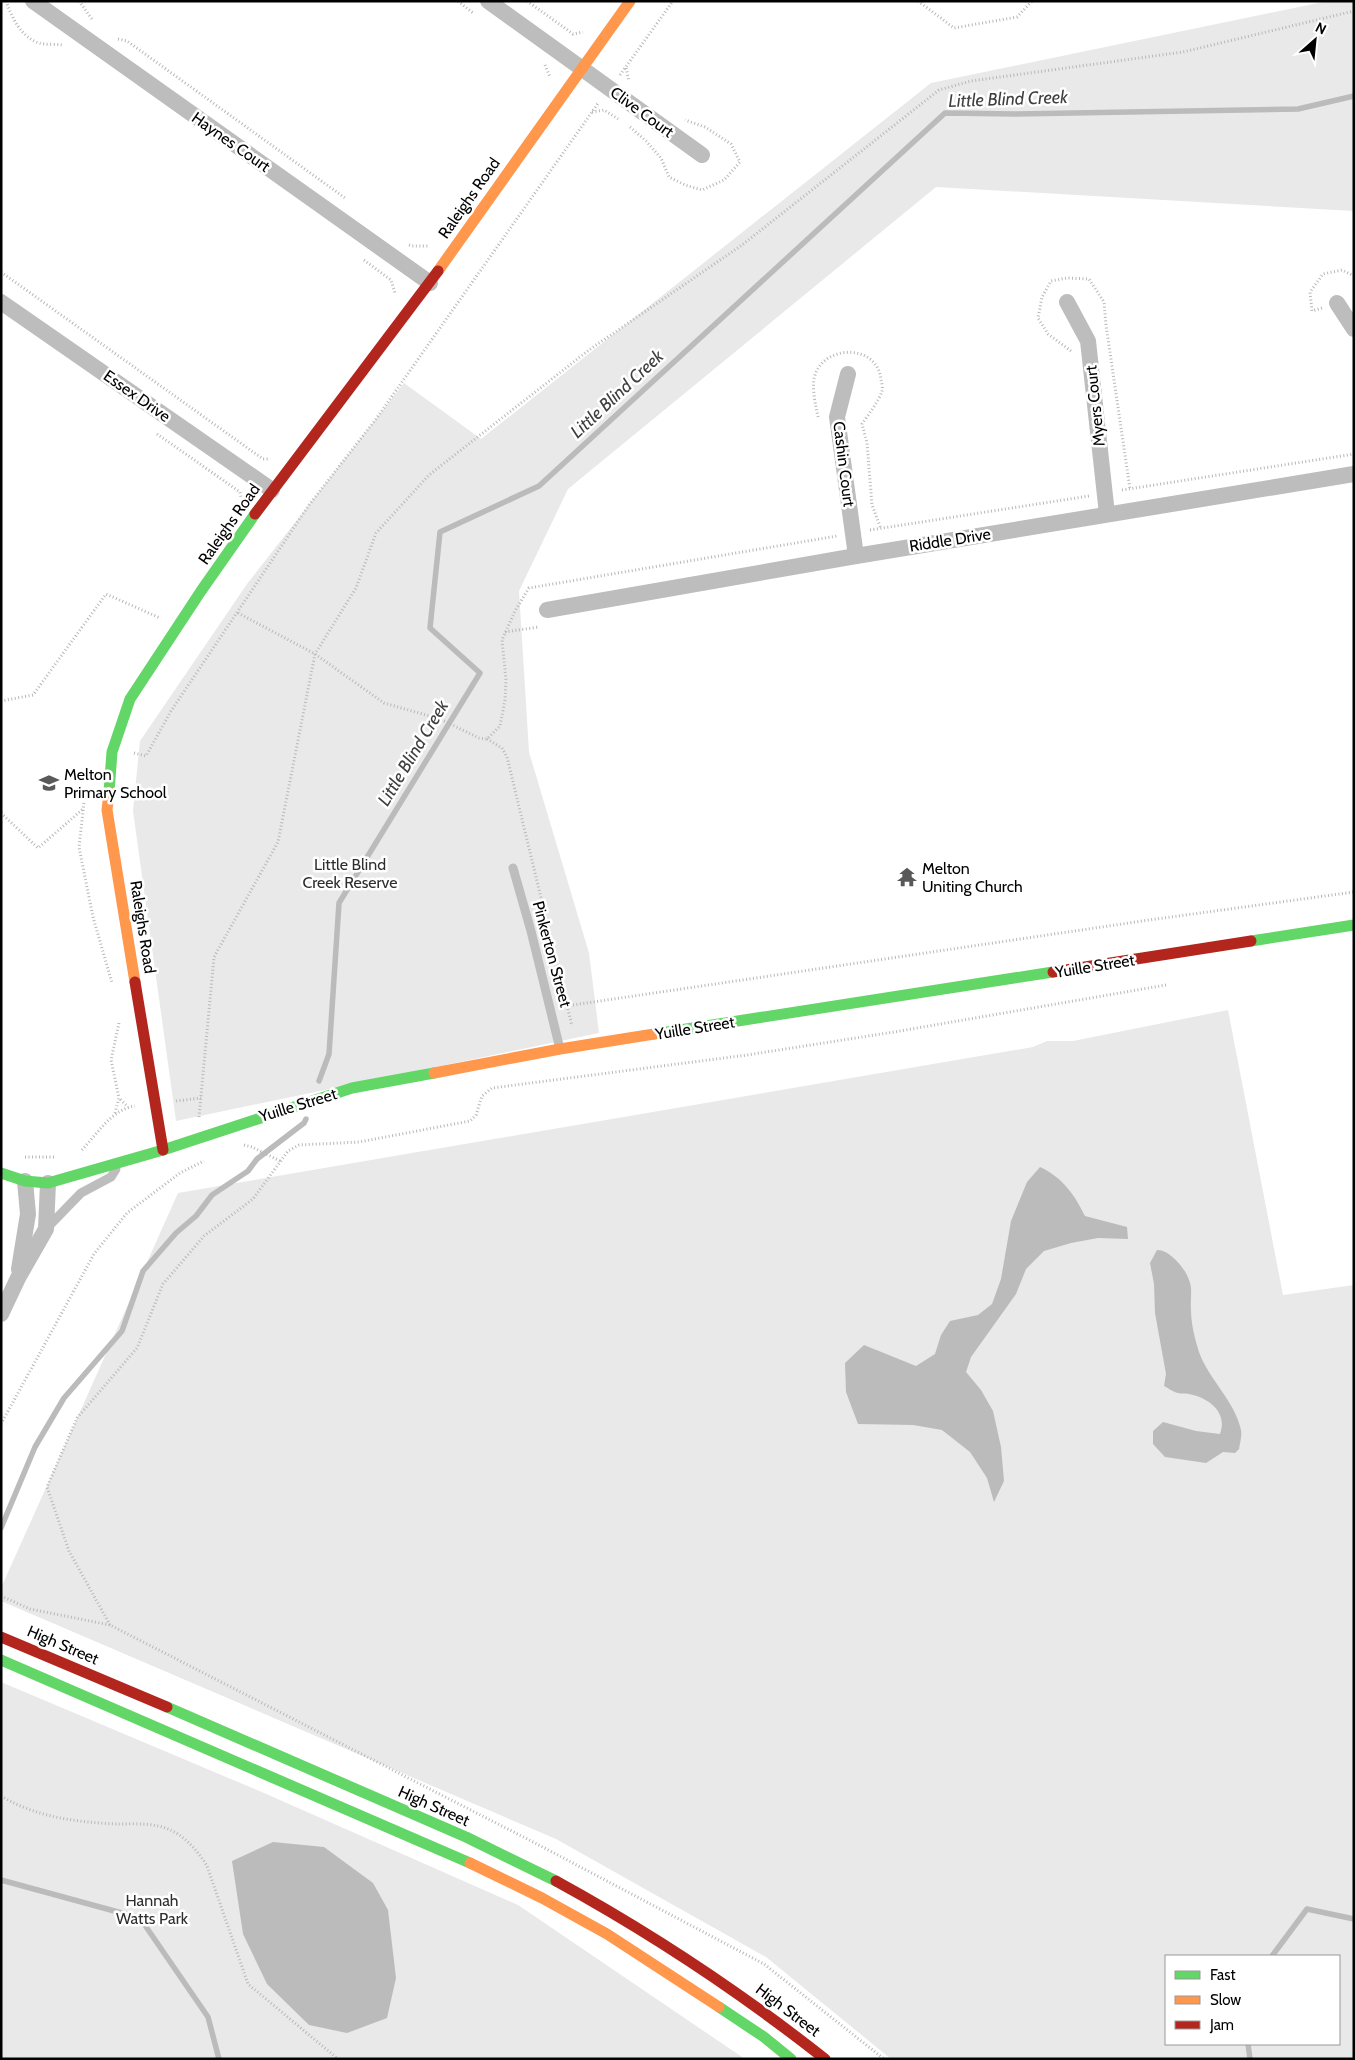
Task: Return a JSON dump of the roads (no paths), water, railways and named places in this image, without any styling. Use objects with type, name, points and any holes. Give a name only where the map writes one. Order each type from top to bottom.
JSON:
[{"type":"street","name":"Haynes Court","points":[[33,1],[430,283]]},
{"type":"street","name":"Clive Court","points":[[488,1],[702,155]]},
{"type":"street","name":"Raleighs Road","points":[[163,1150],[107,810],[112,752],[130,699],[201,591],[266,486],[430,283],[630,1]]},
{"type":"street","name":"Essex Drive","points":[[1,302],[266,486]]},
{"type":"street","name":"Myers Court","points":[[1067,302],[1088,341],[1106,514]]},
{"type":"street","points":[[1337,303],[1354,329]]},
{"type":"street","name":"Cashin Court","points":[[848,374],[837,418],[856,556]]},
{"type":"street","name":"Riddle Drive","points":[[548,610],[856,556],[1354,474]]},
{"type":"street","name":"Yuille Street","points":[[1,1173],[48,1184],[163,1150],[352,1088],[560,1049],[1354,925]]},
{"type":"street","points":[[18,1278],[28,1214],[25,1180]]},
{"type":"street","points":[[1,1314],[18,1278],[46,1229],[48,1184]]},
{"type":"street","name":"High Street","points":[[1,1637],[150,1699],[510,1858],[616,1913],[678,1952],[753,2003],[825,2059]]},
{"type":"street","points":[[1,1660],[465,1861],[542,1898],[607,1934],[764,2037],[790,2059]]},
{"type":"lane","name":"Pinkerton Street","points":[[513,868],[531,931],[560,1049]]},
{"type":"lane","points":[[46,1229],[82,1194],[111,1176],[120,1163]]},
{"type":"waterway","name":"Little Blind Creek","points":[[319,1081],[329,1054],[339,903],[480,673],[430,628],[440,532],[539,486],[945,113],[1015,114],[1298,109],[1354,96]]},
{"type":"waterway","name":"Little Blind Creek","points":[[1,1528],[35,1447],[64,1398],[122,1331],[143,1271],[176,1233],[196,1216],[212,1195],[248,1171],[257,1159],[304,1123],[306,1119]]},
{"type":"waterway","points":[[1,1880],[140,1918],[208,2017],[219,2059]]},
{"type":"waterway","points":[[1273,1955],[1307,1909],[1354,1919]]},
{"type":"waterway","points":[[1248,2045],[1250,2059]]},
{"type":"place","name":"Melton Primary School","points":[[49,783]]},
{"type":"place","name":"Melton Uniting Church","points":[[907,877]]},
{"type":"park label","name":"Little Blind Creek Reserve","points":[[350,873]]},
{"type":"park label","name":"Hannah Watts Park","points":[[152,1909]]}]
